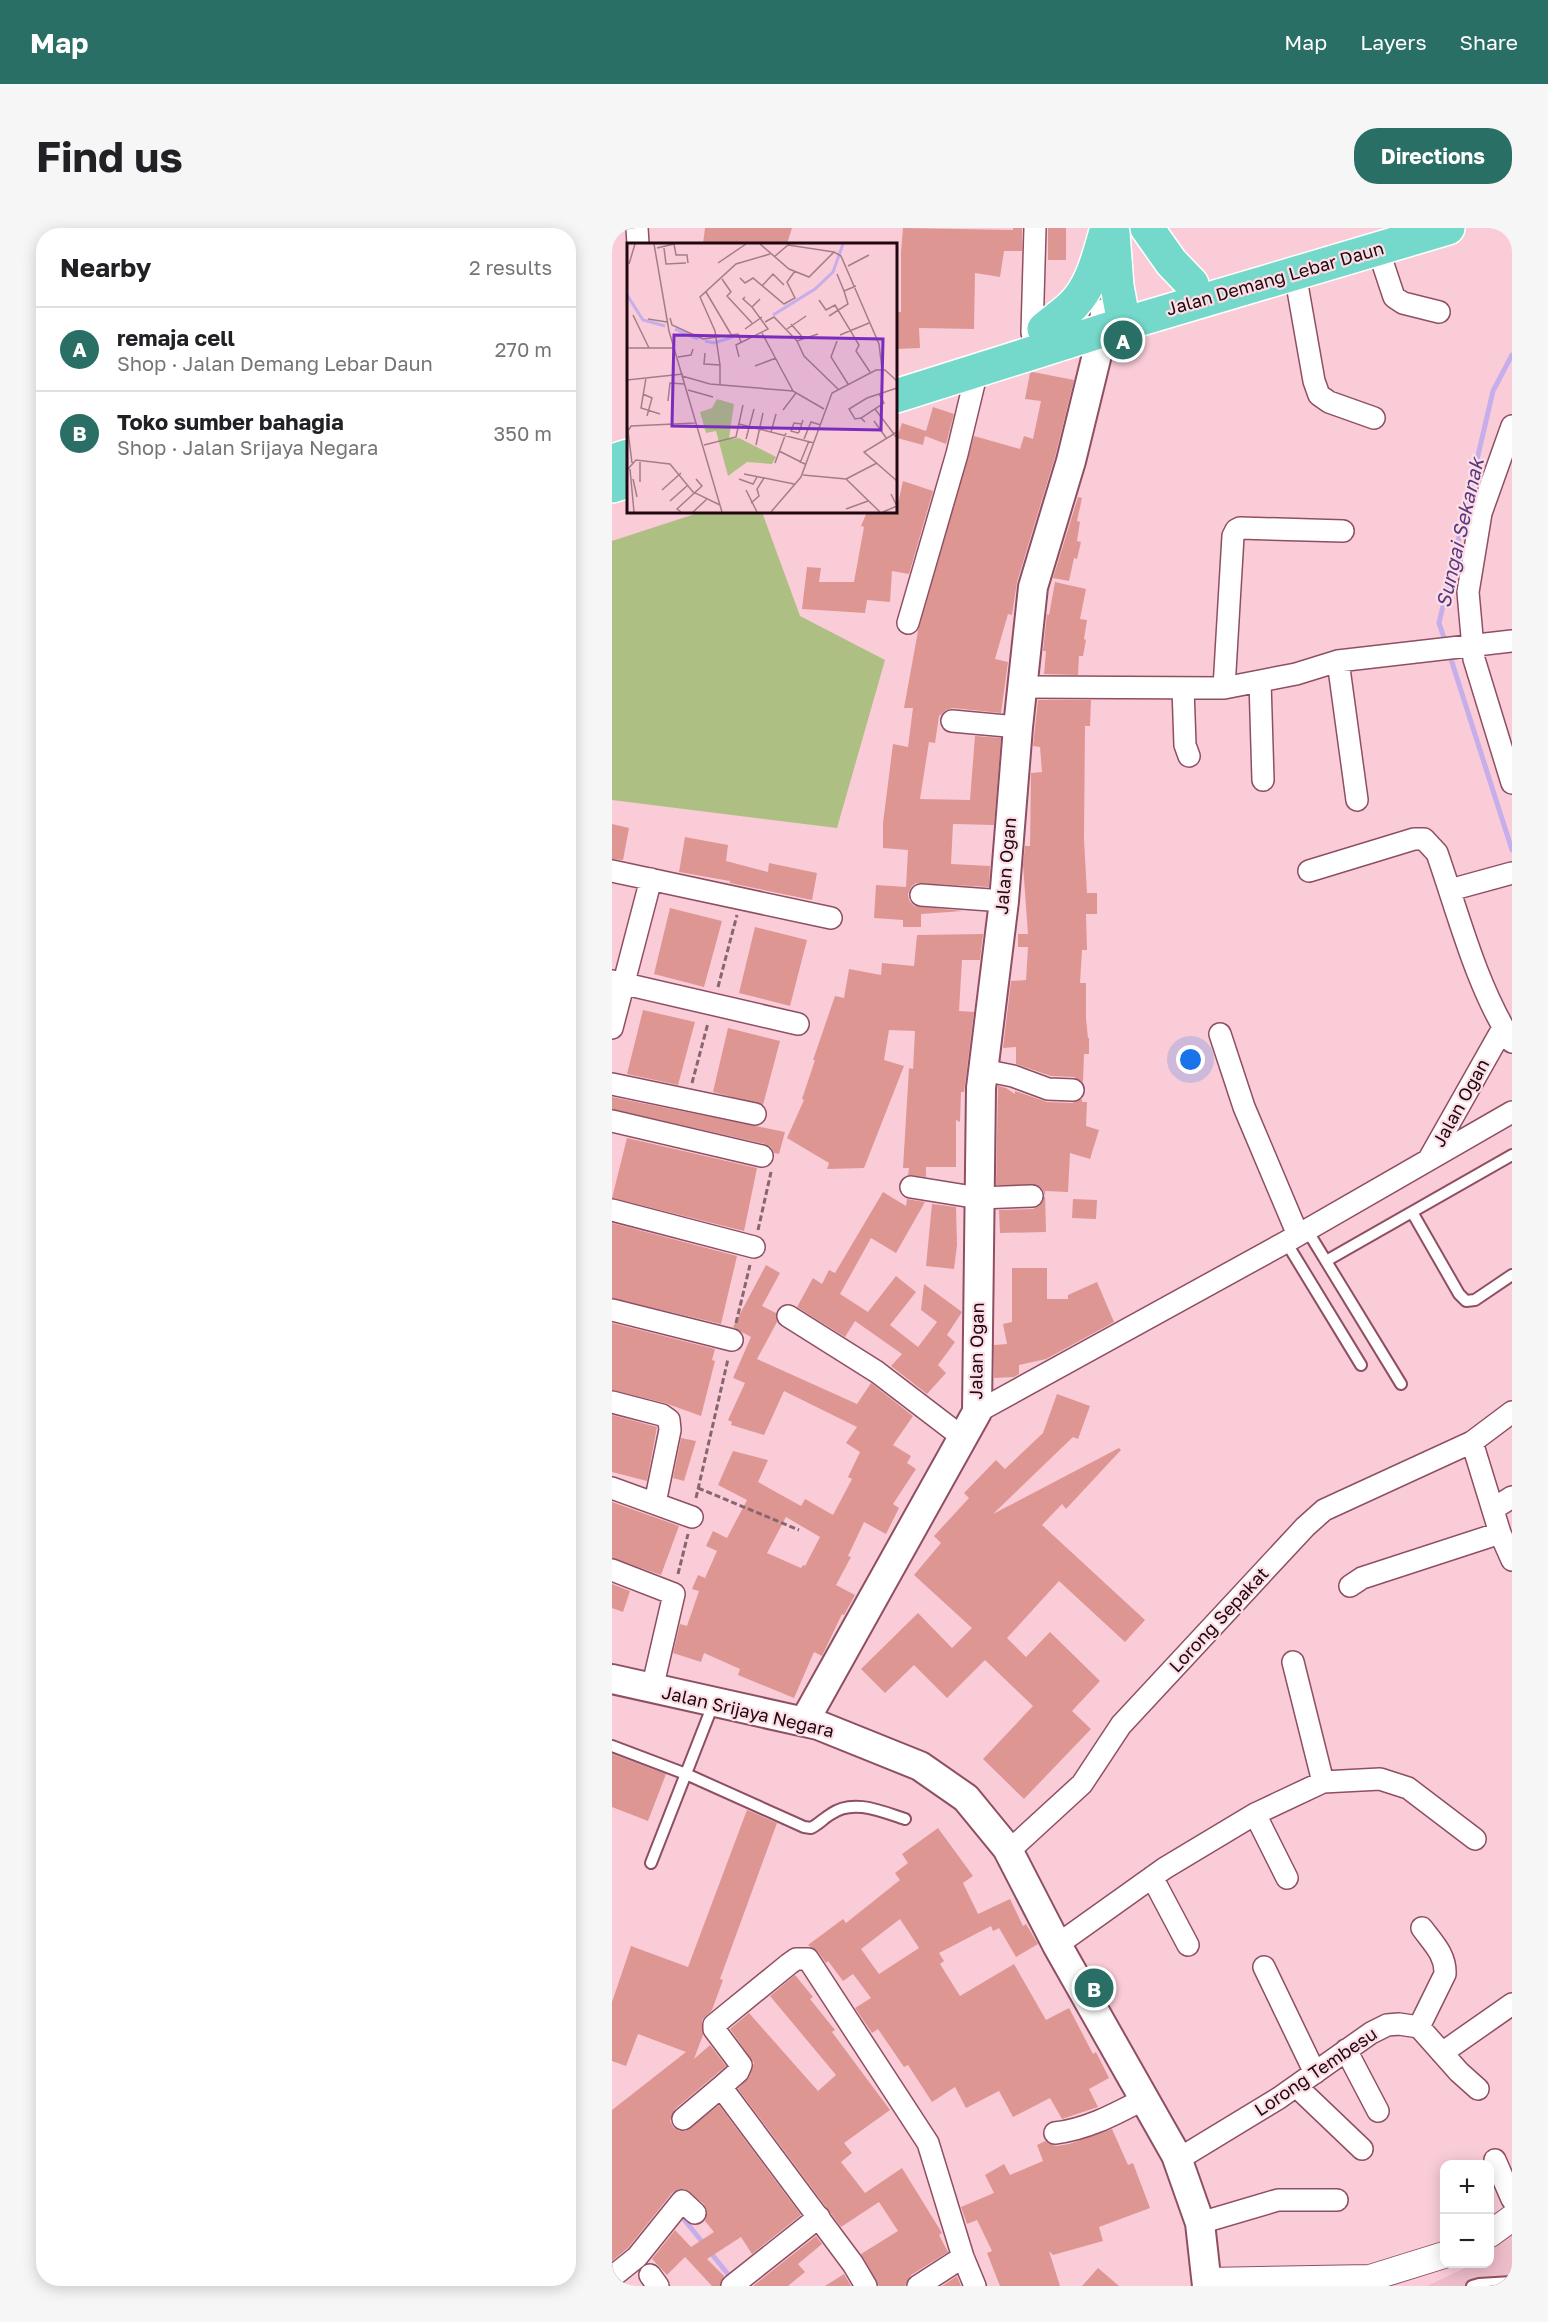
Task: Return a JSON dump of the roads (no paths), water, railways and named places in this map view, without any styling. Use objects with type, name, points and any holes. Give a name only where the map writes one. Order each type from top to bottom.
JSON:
[{"type":"highway","points":[[1038,331],[1073,305],[1085,291],[1107,228]]},
{"type":"highway","points":[[1112,228],[1124,315]]},
{"type":"highway","points":[[1124,315],[1134,270],[1129,228]]},
{"type":"highway","points":[[1147,228],[1171,262],[1192,284]]},
{"type":"highway","name":"Jalan Demang Lebar Daun","points":[[897,396],[977,370],[1124,315],[1192,284],[1373,238],[1448,228]]},
{"type":"highway","name":"Jalan Demang Lebar Daun","points":[[897,374],[1038,331],[1124,315],[1295,273],[1373,238]]},
{"type":"main road","name":"Jalan Ogan","points":[[804,1722],[976,1412],[983,1070],[1004,901],[1018,727],[1033,587],[1071,461],[1124,315]]},
{"type":"main road","name":"Jalan Srijaya Negara","points":[[612,1679],[818,1725],[920,1766],[966,1798],[1009,1851],[1057,1945],[1177,2160],[1200,2223],[1208,2283]]},
{"type":"street","points":[[637,228],[638,243]]},
{"type":"street","points":[[1035,228],[1038,331]]},
{"type":"street","points":[[1373,238],[1394,297],[1403,303],[1439,312]]},
{"type":"street","points":[[1295,273],[1314,381],[1319,395],[1329,402],[1374,418]]},
{"type":"street","points":[[908,623],[957,454],[977,370]]},
{"type":"street","points":[[1512,426],[1481,513],[1468,592],[1469,647],[1512,783]]},
{"type":"street","points":[[1224,688],[1233,536],[1236,530],[1240,528],[1343,531]]},
{"type":"street","points":[[1023,687],[1224,688],[1296,674],[1338,661],[1512,641]]},
{"type":"street","points":[[1338,661],[1357,800]]},
{"type":"street","points":[[1260,681],[1263,780]]},
{"type":"street","points":[[1183,688],[1185,745],[1189,756]]},
{"type":"street","points":[[952,721],[1018,727]]},
{"type":"street","points":[[1308,871],[1414,839],[1424,839],[1437,853],[1475,965],[1508,1035]]},
{"type":"street","points":[[612,871],[831,918]]},
{"type":"street","points":[[1450,890],[1509,875]]},
{"type":"street","points":[[612,1028],[618,982],[651,879]]},
{"type":"street","points":[[921,895],[1004,901]]},
{"type":"street","points":[[618,982],[798,1024]]},
{"type":"street","points":[[1220,1034],[1244,1107],[1297,1235]]},
{"type":"street","name":"Jalan Ogan","points":[[1429,1160],[1508,1035]]},
{"type":"street","points":[[983,1070],[1013,1076],[1048,1089],[1073,1090]]},
{"type":"street","points":[[612,1084],[755,1114]]},
{"type":"street","name":"Jalan Ogan","points":[[976,1412],[1297,1235],[1512,1112]]},
{"type":"street","points":[[612,1121],[762,1156]]},
{"type":"street","points":[[911,1187],[979,1198],[1032,1196]]},
{"type":"street","points":[[612,1210],[754,1247]]},
{"type":"street","points":[[612,1310],[732,1340]]},
{"type":"street","points":[[788,1316],[877,1372],[962,1437]]},
{"type":"street","points":[[612,1402],[662,1414],[669,1420],[670,1430],[655,1503]]},
{"type":"street","name":"Lorong Sepakat","points":[[1009,1851],[1082,1784],[1121,1725],[1305,1527],[1324,1510],[1472,1442],[1512,1412]]},
{"type":"street","points":[[1472,1442],[1500,1533],[1512,1560]]},
{"type":"street","points":[[612,1488],[692,1517]]},
{"type":"street","points":[[1492,1509],[1512,1497]]},
{"type":"street","points":[[1350,1586],[1362,1578],[1500,1533]]},
{"type":"street","points":[[612,1570],[674,1594],[652,1689]]},
{"type":"street","points":[[1293,1662],[1323,1782]]},
{"type":"street","points":[[1057,1945],[1152,1877],[1255,1814],[1323,1782],[1380,1779],[1408,1788],[1475,1839]]},
{"type":"street","points":[[1255,1814],[1287,1878]]},
{"type":"street","points":[[1152,1877],[1188,1945]]},
{"type":"street","points":[[1422,1928],[1443,1956],[1446,1965],[1445,1974],[1419,2027],[1478,2089]]},
{"type":"street","points":[[683,2119],[738,2072],[741,2065],[714,2029],[714,2025],[796,1959],[808,1959],[928,2143],[963,2257],[975,2286]]},
{"type":"street","points":[[1264,1967],[1315,2073]]},
{"type":"street","points":[[1442,2053],[1512,2004]]},
{"type":"street","name":"Lorong Tembesu","points":[[1177,2160],[1296,2086],[1371,2033],[1387,2025],[1400,2024],[1419,2027]]},
{"type":"street","points":[[1346,2050],[1378,2111]]},
{"type":"street","points":[[1296,2086],[1362,2149]]},
{"type":"street","points":[[721,2087],[819,2217],[866,2286]]},
{"type":"street","points":[[1055,2133],[1075,2130],[1095,2123],[1144,2099]]},
{"type":"street","points":[[1495,2160],[1512,2199]]},
{"type":"street","points":[[1200,2223],[1278,2200],[1337,2200]]},
{"type":"street","points":[[612,2277],[637,2257],[682,2201],[695,2213]]},
{"type":"street","points":[[732,2286],[819,2217]]},
{"type":"street","points":[[1494,2231],[1512,2218]]},
{"type":"street","points":[[1208,2283],[1370,2278],[1440,2255]]},
{"type":"street","points":[[918,2286],[963,2257]]},
{"type":"lane","points":[[1326,1261],[1512,1155]]},
{"type":"lane","points":[[1412,1212],[1459,1294],[1466,1301],[1475,1300],[1512,1275]]},
{"type":"lane","points":[[1297,1235],[1326,1261],[1401,1384]]},
{"type":"lane","points":[[1297,1235],[1361,1365]]},
{"type":"lane","points":[[651,1863],[714,1702]]},
{"type":"lane","points":[[612,1746],[686,1774],[804,1827],[811,1828],[831,1813],[853,1806],[873,1809],[905,1820]]},
{"type":"lane","points":[[1472,2286],[1512,2282]]},
{"type":"waterway","name":"Sungai Sekanak","points":[[1446,644],[1439,623],[1493,391],[1512,355]]},
{"type":"waterway","name":"Sungai Sekanak","points":[[1449,653],[1512,850]]},
{"type":"waterway","points":[[679,2213],[727,2273]]},
{"type":"place","name":"remaja cell","points":[[1123,340]]},
{"type":"place","name":"Toko sumber bahagia","points":[[1094,1988]]}]
